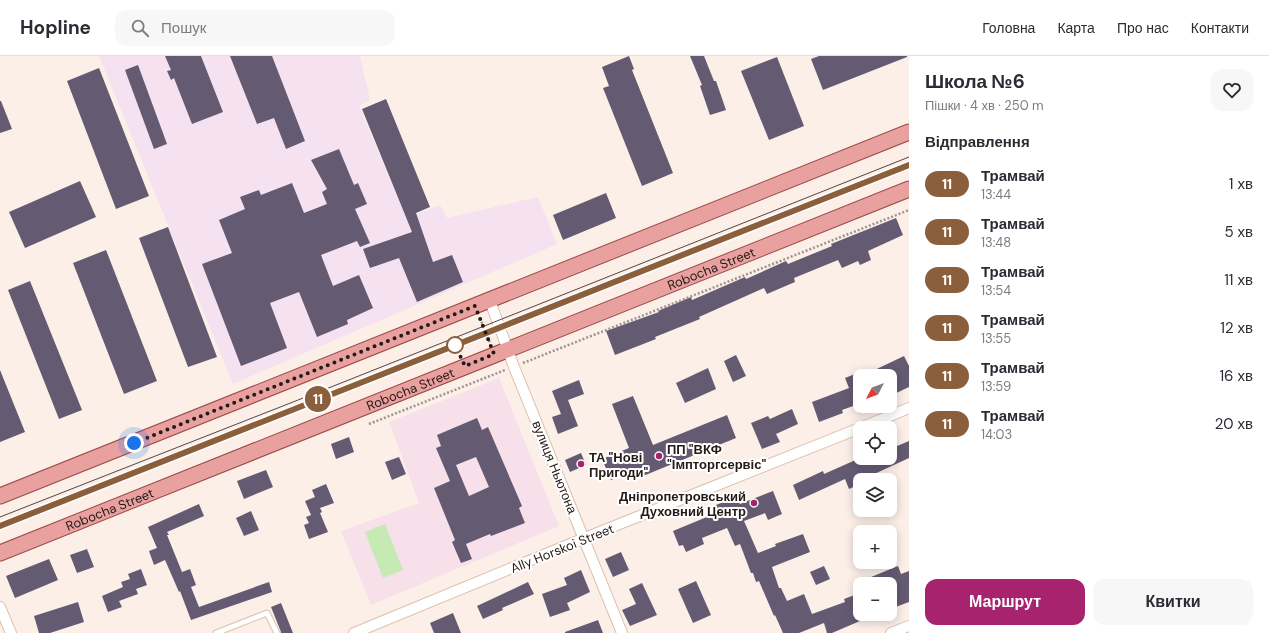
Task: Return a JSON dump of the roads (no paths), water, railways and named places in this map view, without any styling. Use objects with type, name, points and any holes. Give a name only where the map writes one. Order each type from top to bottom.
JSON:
[{"type":"main road","points":[[0,496],[909,132]]},
{"type":"main road","name":"Robocha Street","points":[[0,553],[909,188]]},
{"type":"street","name":"вулиця Ньютона","points":[[490,301],[501,352],[514,367],[622,633]]},
{"type":"street","name":"Ally Horskoi Street","points":[[877,421],[909,408]]},
{"type":"street","name":"Ally Horskoi Street","points":[[354,633],[853,431]]},
{"type":"street","points":[[0,607],[11,633]]},
{"type":"street","points":[[891,633],[909,626]]},
{"type":"lane","points":[[216,633],[267,613],[277,633]]},
{"type":"tram line","points":[[0,517],[909,157]]},
{"type":"tram line","points":[[0,526],[909,165]]},
{"type":"tram line","name":"11","points":[[0,526],[909,165]]},
{"type":"place","name":"ПП \"ВКФ \"Імпторгсервіс\"","points":[[659,456]]},
{"type":"place","name":"ТА \"Нові Пригоди\"","points":[[581,464]]},
{"type":"place","name":"Дніпропетровський Духовний Центр","points":[[754,503]]}]
